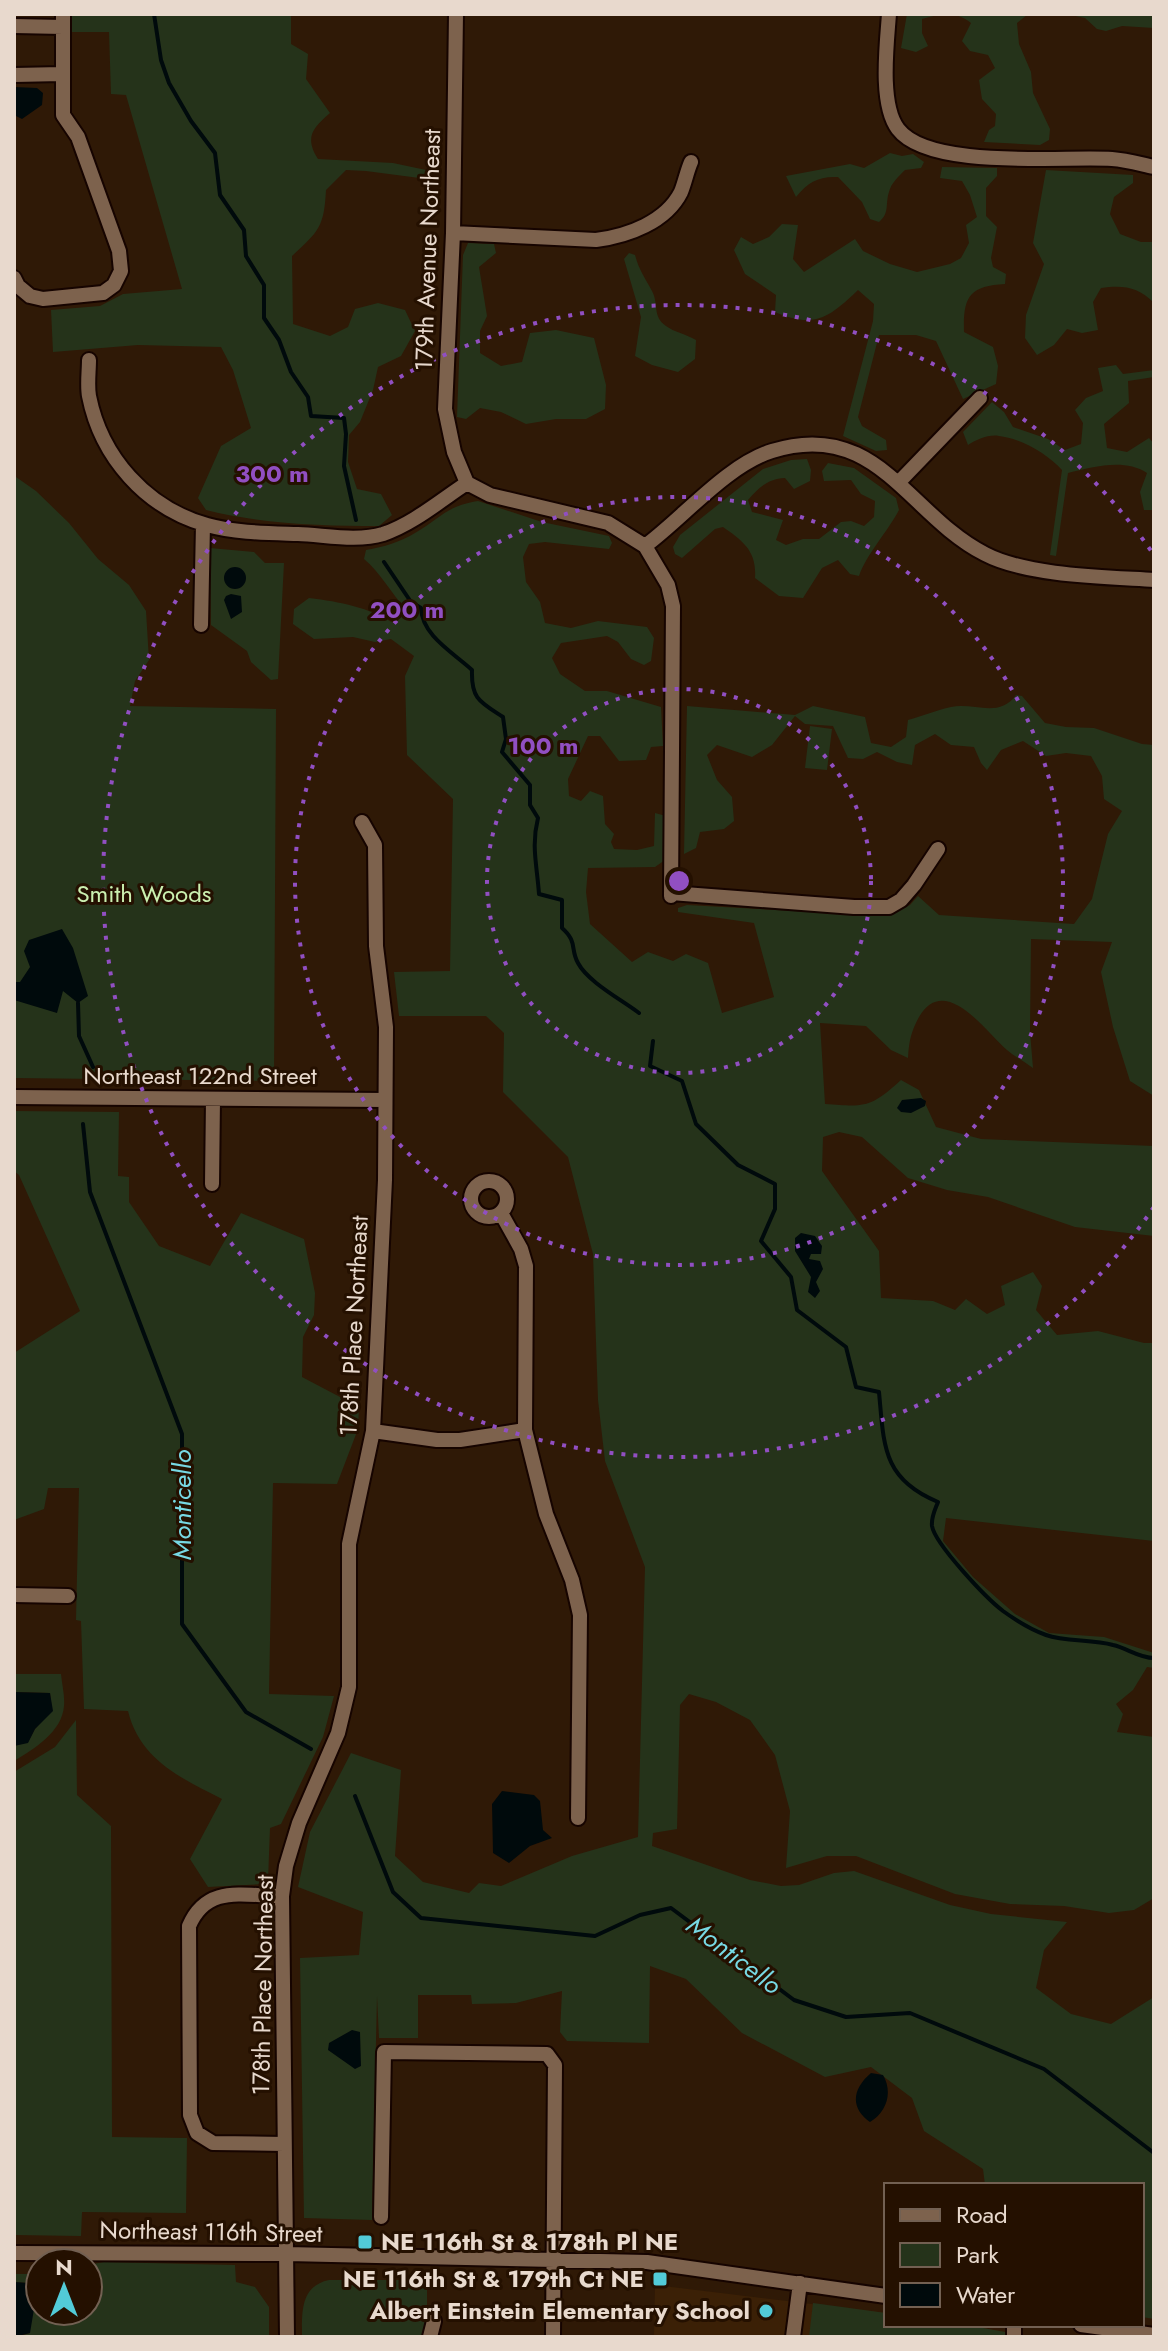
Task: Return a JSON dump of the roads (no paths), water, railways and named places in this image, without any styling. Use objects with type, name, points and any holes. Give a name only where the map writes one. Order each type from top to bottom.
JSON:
[{"type":"street","name":"179th Avenue Northeast","points":[[456,14],[453,233],[445,409],[454,452],[467,483]]},
{"type":"street","points":[[889,14],[886,83],[891,112],[898,129],[912,140],[932,149],[960,155],[1114,159],[1154,167]]},
{"type":"street","points":[[14,26],[63,20],[63,115],[78,137],[119,251],[121,271],[114,285],[103,293],[43,299],[30,296],[14,278]]},
{"type":"street","points":[[14,75],[62,74]]},
{"type":"street","points":[[453,233],[596,240],[617,238],[641,228],[666,211],[680,193],[691,162]]},
{"type":"street","points":[[89,360],[89,394],[102,439],[120,467],[149,497],[178,515],[203,524],[243,531],[358,537],[382,534],[400,526],[467,483],[490,495],[608,523],[645,546],[668,585],[673,606],[671,894],[889,907],[901,900],[914,885],[938,849]]},
{"type":"street","points":[[899,482],[980,398]]},
{"type":"street","points":[[645,546],[669,529],[723,478],[770,452],[803,446],[834,446],[855,452],[899,482],[937,518],[986,555],[1062,573],[1154,580]]},
{"type":"street","points":[[201,625],[203,524]]},
{"type":"street","name":"178th Place Northeast","points":[[287,2337],[282,1896],[286,1866],[299,1823],[338,1733],[349,1687],[349,1544],[373,1431],[385,1180],[386,1027],[376,946],[375,845],[362,822]]},
{"type":"street","name":"Northeast 122nd Street","points":[[14,1097],[385,1100]]},
{"type":"street","points":[[212,1184],[213,1099]]},
{"type":"street","points":[[501,1213],[521,1249],[526,1266],[525,1430],[546,1514],[572,1580],[580,1615],[578,1818]]},
{"type":"street","points":[[373,1431],[460,1440],[525,1430]]},
{"type":"street","points":[[14,1595],[68,1596]]},
{"type":"street","points":[[282,1896],[215,1896],[195,1911],[189,1926],[190,2115],[197,2133],[213,2143],[284,2144]]},
{"type":"street","points":[[381,2217],[384,2052],[547,2054],[555,2065],[553,2337]]},
{"type":"street","name":"Northeast 116th Street","points":[[14,2253],[287,2254],[647,2262],[884,2296]]},
{"type":"street","points":[[793,2337],[800,2283]]},
{"type":"street","points":[[430,2337],[434,2321]]},
{"type":"street","points":[[1096,2332],[1154,2335]]},
{"type":"water","points":[[14,87],[37,88],[43,93],[42,105],[22,119],[14,115]]},
{"type":"water","points":[[235,567],[243,570],[246,578],[243,586],[235,589],[227,586],[224,578],[227,570]]},
{"type":"water","points":[[231,594],[241,596],[242,612],[231,619],[224,600]]},
{"type":"water","points":[[62,929],[73,948],[88,996],[78,1003],[63,991],[57,1013],[14,1000],[14,982],[20,982],[30,967],[24,951],[29,940]]},
{"type":"water","points":[[921,1098],[926,1101],[925,1106],[911,1113],[901,1112],[897,1108],[902,1100]]},
{"type":"water","points":[[801,1233],[815,1236],[822,1246],[821,1254],[811,1254],[809,1259],[820,1261],[823,1269],[816,1282],[820,1291],[815,1298],[808,1292],[811,1277],[795,1251],[795,1238]]},
{"type":"water","points":[[14,1692],[50,1693],[53,1711],[35,1729],[28,1743],[14,1746]]},
{"type":"water","points":[[502,1791],[534,1795],[540,1801],[543,1830],[552,1838],[530,1846],[509,1863],[493,1853],[492,1804]]},
{"type":"water","points":[[352,2030],[360,2032],[361,2066],[355,2069],[328,2050],[329,2043]]},
{"type":"water","points":[[871,2073],[883,2075],[888,2095],[881,2113],[870,2122],[859,2111],[856,2098],[860,2085]]},
{"type":"water","points":[[14,2282],[24,2283],[24,2327],[31,2327],[30,2333],[14,2337]]},
{"type":"waterway","points":[[154,14],[161,60],[169,83],[191,121],[215,153],[220,195],[244,230],[246,256],[264,285],[264,318],[279,340],[291,372],[308,397],[311,416],[344,418],[344,466],[356,520]]},
{"type":"waterway","points":[[384,562],[411,602],[421,608],[433,635],[472,670],[473,687],[478,699],[503,717],[506,739],[502,752],[530,785],[530,805],[538,818],[535,847],[539,894],[562,900],[562,928],[570,937],[578,963],[597,984],[639,1013]]},
{"type":"waterway","name":"Monticello","points":[[78,1003],[79,1036],[93,1067]]},
{"type":"waterway","points":[[653,1041],[650,1066],[682,1081],[696,1124],[738,1165],[775,1184],[775,1209],[761,1241],[791,1277],[797,1310],[846,1347],[856,1387],[879,1392],[882,1428],[889,1458],[906,1483],[938,1502],[932,1526],[951,1557],[995,1604],[1035,1630],[1053,1637],[1113,1645],[1154,1658]]},
{"type":"waterway","name":"Monticello","points":[[83,1124],[90,1192],[182,1434],[182,1624],[246,1712],[311,1749]]},
{"type":"waterway","name":"Monticello","points":[[355,1796],[393,1892],[421,1918],[595,1936],[640,1915],[671,1908],[794,2000],[846,2017],[910,2013],[1044,2069],[1154,2153]]},
{"type":"place","name":"NE 116th St & 178th Pl NE","points":[[365,2242]]},
{"type":"place","name":"NE 116th St & 179th Ct NE","points":[[660,2279]]},
{"type":"place","name":"Albert Einstein Elementary School","points":[[766,2311]]},
{"type":"park label","name":"Smith Woods","points":[[144,894]]}]
